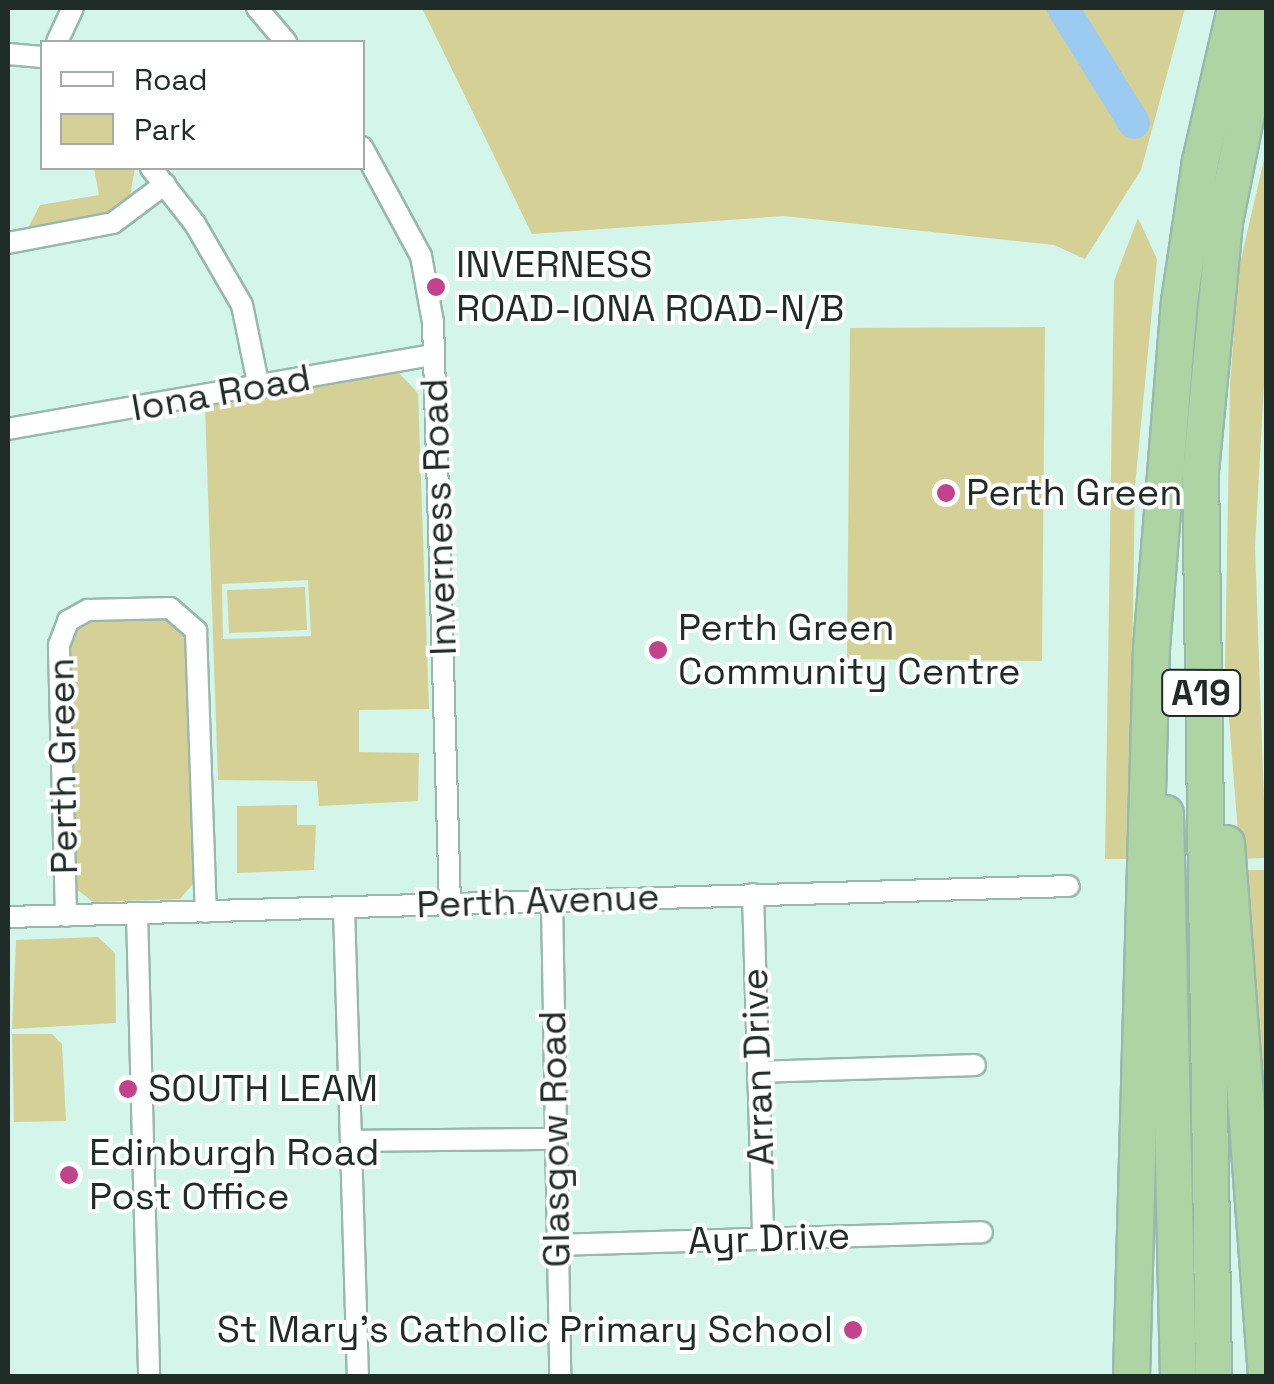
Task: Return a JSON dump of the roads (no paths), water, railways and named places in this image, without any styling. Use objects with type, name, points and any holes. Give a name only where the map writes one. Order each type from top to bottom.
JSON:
[{"type":"highway","name":"A19","points":[[1178,1376],[1163,508],[1179,301],[1200,162],[1235,8]]},
{"type":"highway","name":"A19","points":[[1213,1376],[1199,563],[1212,306],[1266,15]]},
{"type":"highway","points":[[1130,1376],[1143,820],[1163,508]]},
{"type":"highway","points":[[1199,563],[1266,1376]]},
{"type":"street","points":[[58,40],[73,8]]},
{"type":"street","points":[[257,8],[284,40]]},
{"type":"street","points":[[8,54],[40,57]]},
{"type":"street","name":"Inverness Road","points":[[365,153],[421,256],[434,355],[450,904]]},
{"type":"street","points":[[8,243],[113,222],[158,176],[242,304],[259,388]]},
{"type":"street","name":"Iona Road","points":[[8,429],[434,355]]},
{"type":"street","name":"Perth Green","points":[[66,916],[59,645],[68,621],[88,610],[170,608],[196,631],[206,912]]},
{"type":"street","name":"Perth Avenue","points":[[8,917],[1070,886]]},
{"type":"street","name":"Arran Drive","points":[[753,894],[762,1240]]},
{"type":"street","name":"Glasgow Road","points":[[552,901],[560,1376]]},
{"type":"street","points":[[344,908],[358,1376]]},
{"type":"street","points":[[137,913],[149,1376]]},
{"type":"street","points":[[758,1072],[974,1065]]},
{"type":"street","points":[[351,1141],[554,1138]]},
{"type":"street","name":"Ayr Drive","points":[[556,1245],[982,1232]]},
{"type":"waterway","points":[[1063,8],[1134,123]]},
{"type":"place","name":"INVERNESS ROAD-IONA ROAD-N/B","points":[[436,287]]},
{"type":"place","name":"Perth Green","points":[[946,493]]},
{"type":"place","name":"Perth Green Community Centre","points":[[658,650]]},
{"type":"place","name":"SOUTH LEAM","points":[[128,1089]]},
{"type":"place","name":"Edinburgh Road Post Office","points":[[69,1175]]},
{"type":"place","name":"St Mary's Catholic Primary School","points":[[853,1330]]}]
